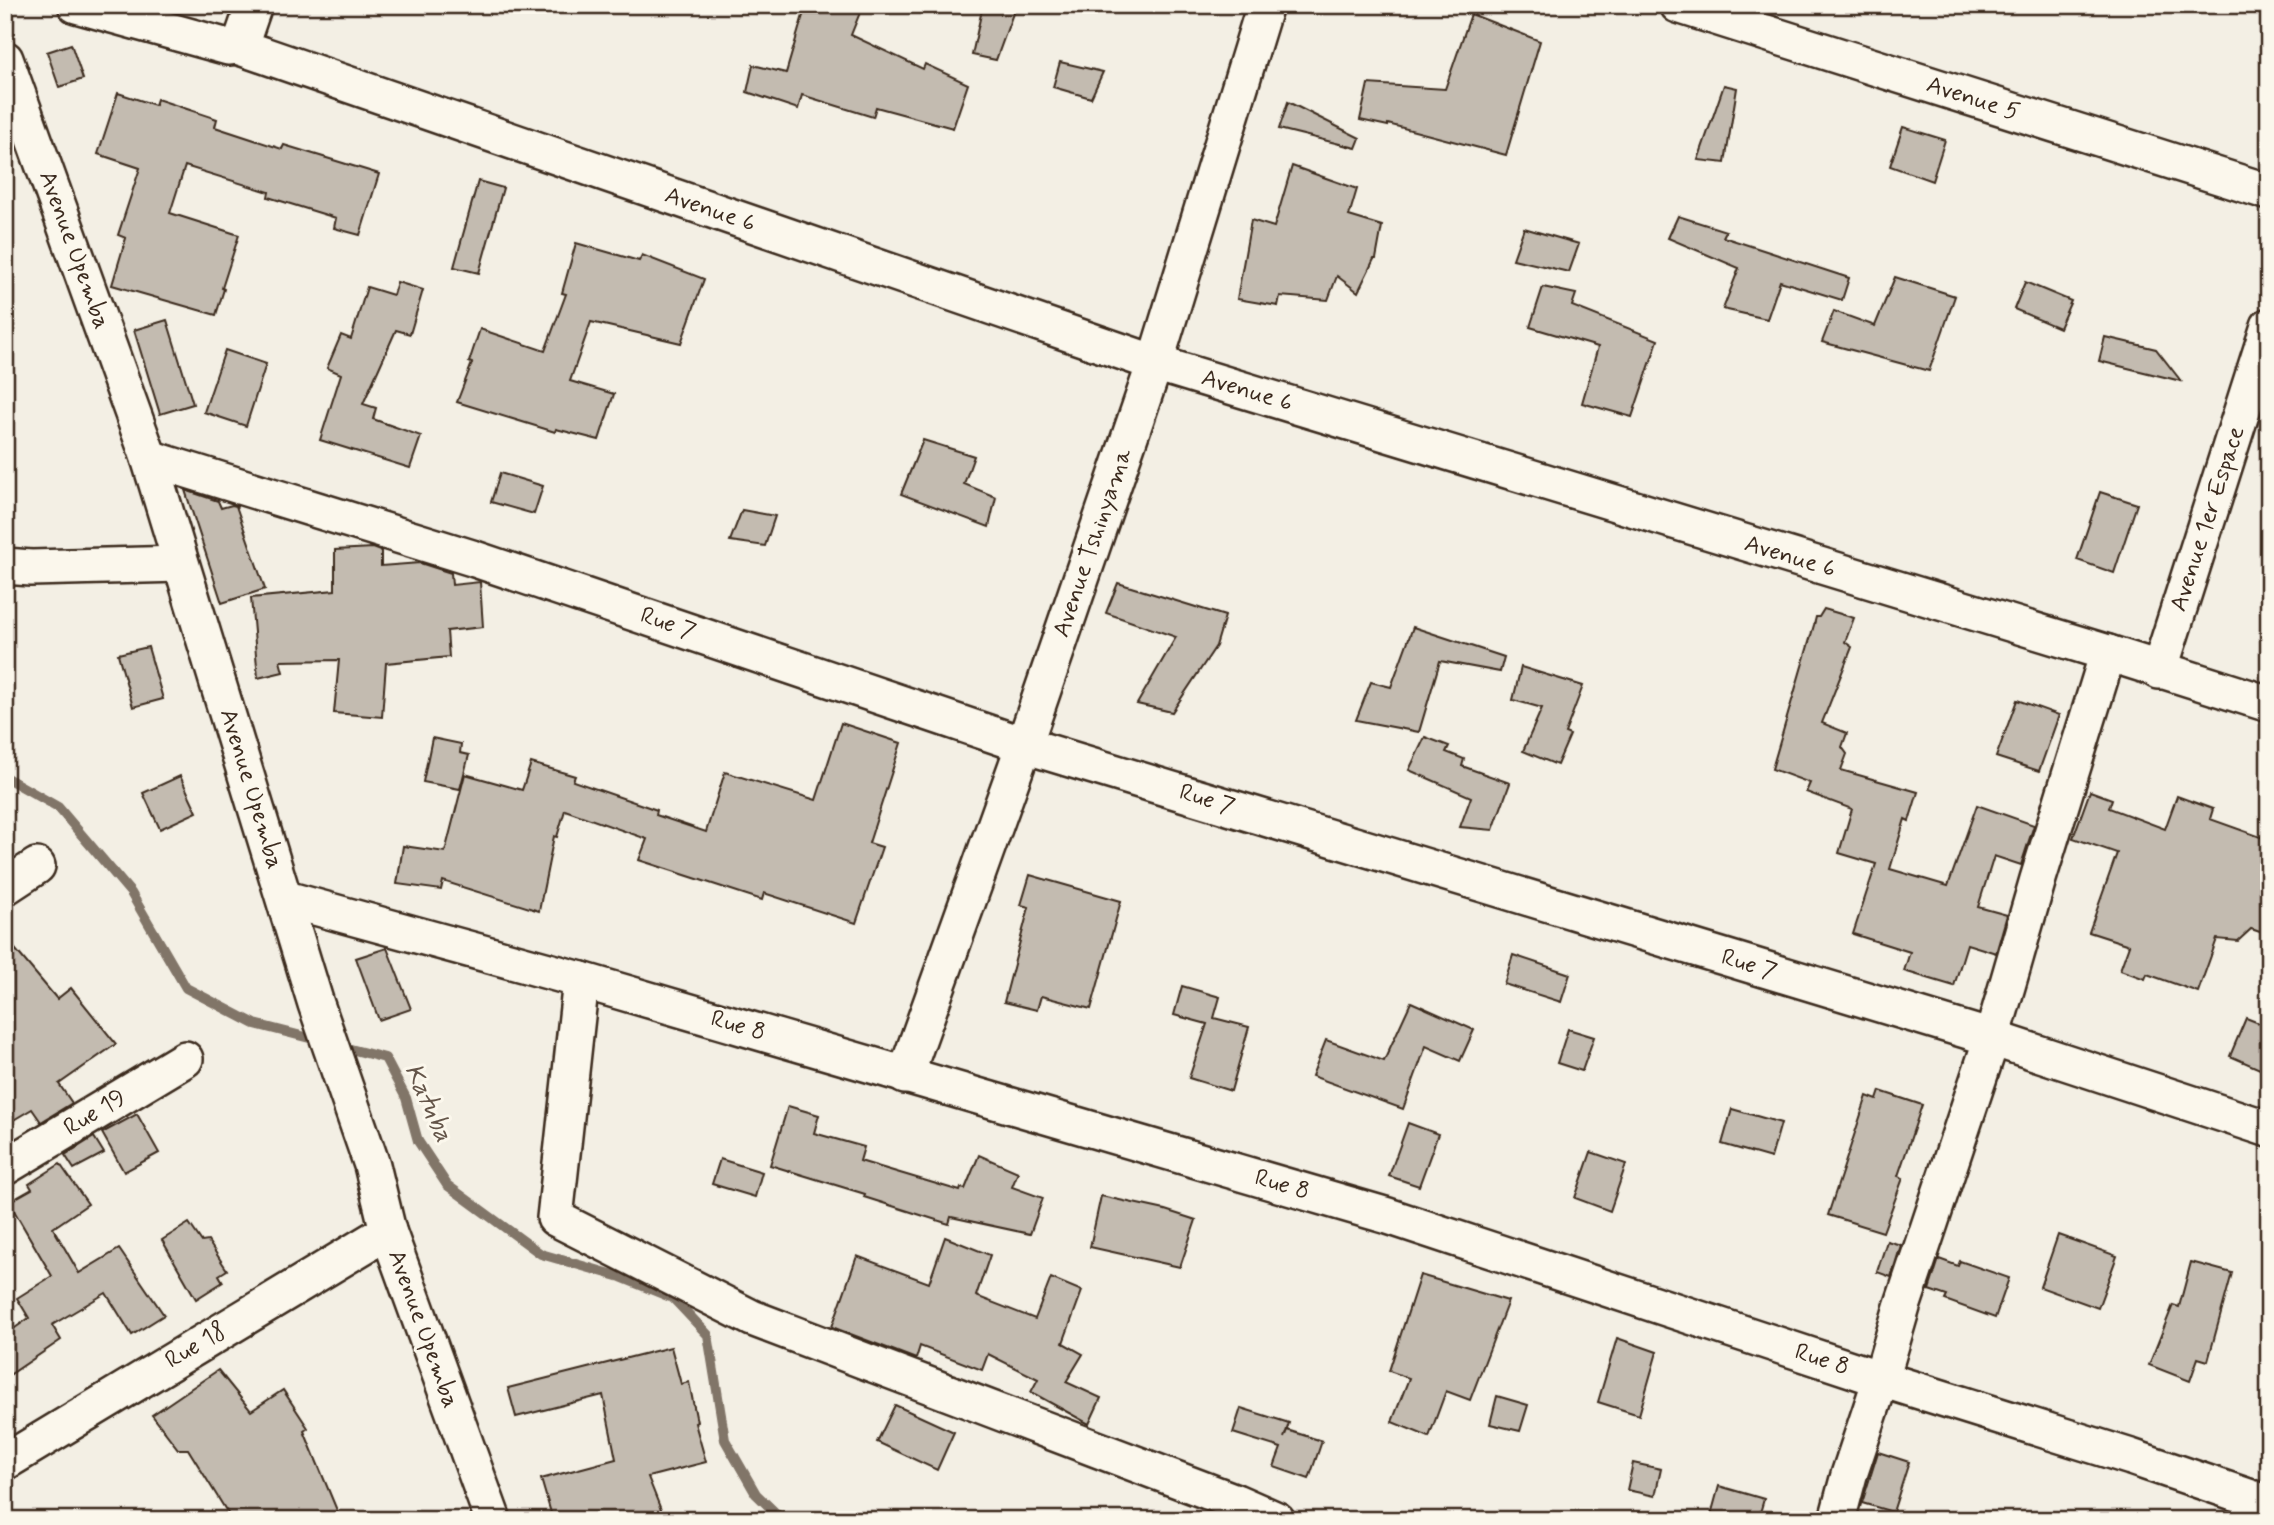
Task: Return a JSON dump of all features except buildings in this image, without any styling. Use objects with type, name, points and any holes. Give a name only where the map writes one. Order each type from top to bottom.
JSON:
[{"type":"street","name":"Avenue 6","points":[[76,5],[220,46],[237,46],[1155,363],[2269,704]]},
{"type":"street","points":[[237,46],[242,40],[254,5]]},
{"type":"street","name":"Avenue Tshinyama","points":[[905,1076],[1024,745],[1155,363],[1265,5]]},
{"type":"street","name":"Avenue 5","points":[[1678,5],[2269,192]]},
{"type":"street","name":"Avenue Upemba","points":[[5,59],[149,458],[316,1004],[372,1165],[387,1231],[487,1517]]},
{"type":"street","name":"Avenue 1er Espace","points":[[2159,671],[2269,326]]},
{"type":"street","name":"Rue 7","points":[[149,458],[472,558],[1024,745],[1992,1038],[2269,1129]]},
{"type":"street","points":[[5,566],[31,568],[181,564]]},
{"type":"street","points":[[1837,1520],[1902,1307],[1992,1038],[2108,653]]},
{"type":"street","points":[[5,887],[37,866]]},
{"type":"street","name":"Rue 8","points":[[286,899],[581,980],[1388,1216],[2269,1504]]},
{"type":"street","points":[[581,980],[555,1219],[752,1318],[1277,1520]]},
{"type":"street","name":"Rue 19","points":[[5,1167],[185,1059]]},
{"type":"street","name":"Rue 18","points":[[5,1462],[387,1231]]},
{"type":"waterway","name":"Katuba","points":[[5,777],[58,807],[131,893],[186,988],[255,1024],[321,1041]]},
{"type":"waterway","name":"Katuba","points":[[339,1046],[385,1058],[406,1098],[418,1141],[447,1185],[541,1254],[621,1277],[673,1298],[708,1335],[725,1440],[756,1494],[783,1520]]}]
